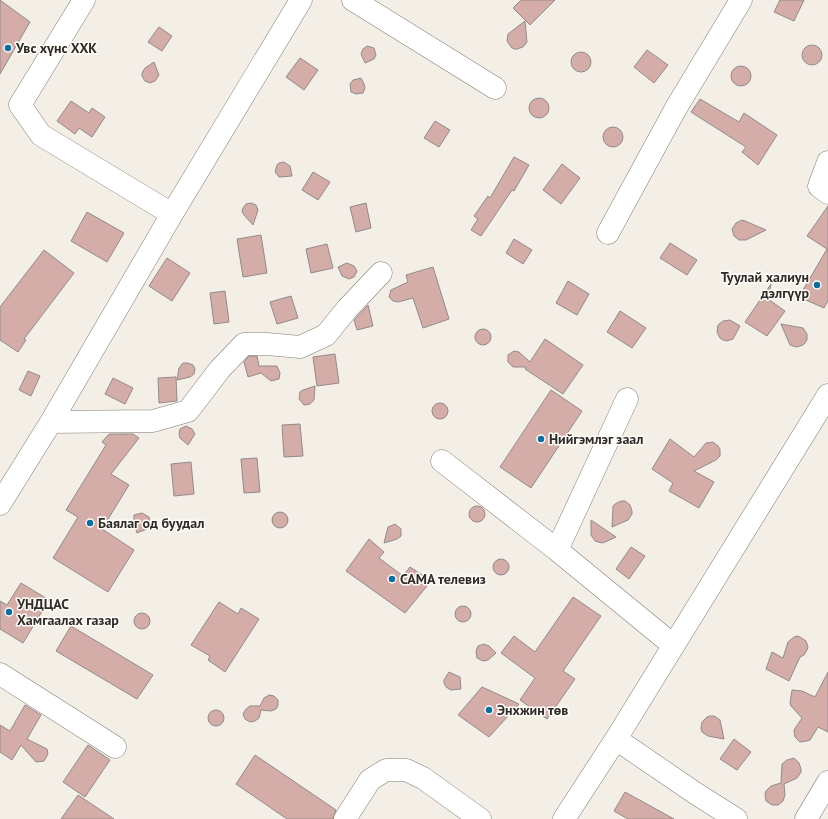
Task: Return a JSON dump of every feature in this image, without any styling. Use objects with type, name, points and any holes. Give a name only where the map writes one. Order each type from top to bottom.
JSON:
[{"type":"street","points":[[84,0],[20,105],[41,135],[172,214]]},
{"type":"street","points":[[0,504],[51,422],[172,214],[301,0]]},
{"type":"street","points":[[353,0],[495,88]]},
{"type":"street","points":[[608,233],[676,108],[741,0]]},
{"type":"street","points":[[828,162],[819,186],[828,193]]},
{"type":"street","points":[[51,422],[153,420],[188,411],[220,369],[244,344],[267,344],[300,347],[326,335],[347,308],[381,273]]},
{"type":"street","points":[[564,819],[616,739],[828,395]]},
{"type":"street","points":[[558,550],[627,399]]},
{"type":"street","points":[[442,461],[558,550],[673,645]]},
{"type":"street","points":[[0,674],[115,747]]},
{"type":"street","points":[[616,739],[736,819]]},
{"type":"street","points":[[345,819],[370,780],[386,770],[406,770],[423,778],[480,819]]},
{"type":"street","points":[[806,819],[828,782]]},
{"type":"building","name":"Увс хүнс ХХК","points":[[0,0],[30,22],[0,74]]},
{"type":"building","points":[[521,0],[555,0],[530,25],[513,8]]},
{"type":"building","points":[[780,0],[804,0],[794,21],[774,12]]},
{"type":"building","points":[[525,21],[527,42],[523,47],[514,49],[507,41],[508,34]]},
{"type":"building","points":[[159,27],[172,36],[162,51],[148,42]]},
{"type":"building","points":[[812,45],[819,48],[822,55],[819,62],[812,65],[805,62],[802,55],[805,48]]},
{"type":"building","points":[[367,46],[374,48],[376,55],[374,59],[365,63],[361,54],[363,49]]},
{"type":"building","points":[[647,50],[668,65],[654,83],[634,67]]},
{"type":"building","points":[[581,52],[588,55],[591,62],[588,69],[581,72],[574,69],[571,62],[574,55]]},
{"type":"building","points":[[300,58],[318,70],[304,90],[286,77]]},
{"type":"building","points":[[154,62],[159,75],[155,81],[150,83],[145,81],[142,73],[145,68]]},
{"type":"building","points":[[741,66],[748,69],[751,76],[748,83],[741,86],[734,83],[731,76],[734,69]]},
{"type":"building","points":[[361,78],[365,88],[363,93],[356,94],[351,92],[350,84],[353,80]]},
{"type":"building","points":[[539,98],[546,101],[549,108],[546,115],[539,118],[532,115],[529,108],[532,101]]},
{"type":"building","points":[[700,99],[739,122],[744,113],[777,135],[758,165],[742,152],[746,147],[691,112]]},
{"type":"building","points":[[71,101],[89,113],[92,108],[105,117],[92,137],[79,128],[75,134],[57,121]]},
{"type":"building","points":[[435,121],[450,130],[439,147],[424,138]]},
{"type":"building","points":[[613,127],[620,130],[623,137],[620,144],[613,147],[606,144],[603,137],[606,130]]},
{"type":"building","points":[[514,157],[529,165],[514,191],[512,190],[481,236],[471,230],[478,219],[474,216],[488,196],[490,198]]},
{"type":"building","points":[[284,162],[290,166],[292,176],[279,177],[275,172],[277,165]]},
{"type":"building","points":[[562,164],[580,178],[561,204],[543,190]]},
{"type":"building","points":[[313,172],[330,182],[318,200],[302,190]]},
{"type":"building","points":[[251,203],[256,205],[258,210],[253,225],[242,211],[246,204]]},
{"type":"building","points":[[366,203],[371,228],[356,232],[350,207]]},
{"type":"building","points":[[828,206],[828,301],[824,308],[799,297],[827,249],[807,236]]},
{"type":"building","points":[[87,212],[124,233],[107,262],[71,241]]},
{"type":"building","points":[[742,220],[766,230],[746,240],[739,240],[734,236],[732,229],[736,223]]},
{"type":"building","points":[[261,235],[267,273],[243,277],[237,239]]},
{"type":"building","points":[[514,239],[532,250],[523,264],[506,253]]},
{"type":"building","points":[[670,243],[697,260],[687,275],[660,258]]},
{"type":"building","points":[[327,244],[333,268],[311,273],[306,249]]},
{"type":"building","points":[[44,250],[74,273],[24,339],[26,340],[18,352],[0,340],[0,307]]},
{"type":"building","points":[[167,258],[190,273],[172,301],[149,286]]},
{"type":"building","points":[[347,263],[354,266],[357,271],[354,277],[349,279],[342,276],[338,267]]},
{"type":"building","points":[[433,267],[449,319],[423,328],[413,298],[398,302],[393,301],[389,297],[391,290],[408,282],[406,275]]},
{"type":"building","points":[[568,281],[589,294],[577,315],[556,303]]},
{"type":"building","points":[[771,284],[768,299],[785,311],[767,336],[745,322]]},
{"type":"building","points":[[225,291],[229,322],[214,324],[210,293]]},
{"type":"building","points":[[291,296],[298,318],[277,324],[270,302]]},
{"type":"building","points":[[368,305],[373,326],[357,330],[354,320]]},
{"type":"building","points":[[620,311],[646,328],[632,348],[607,332]]},
{"type":"building","points":[[730,320],[740,326],[733,339],[727,341],[720,338],[717,332],[718,325],[723,321]]},
{"type":"building","points":[[781,324],[803,328],[807,334],[807,340],[805,343],[797,347],[790,345]]},
{"type":"building","points":[[483,329],[489,331],[491,337],[489,343],[483,345],[477,343],[475,337],[477,331]]},
{"type":"building","points":[[545,339],[583,365],[563,394],[525,369],[526,367],[513,367],[508,362],[508,355],[514,351],[519,352],[530,362]]},
{"type":"building","points":[[335,354],[339,383],[317,386],[313,357]]},
{"type":"building","points":[[249,356],[257,356],[259,366],[277,366],[280,373],[279,379],[271,381],[261,373],[248,377],[244,362]]},
{"type":"building","points":[[183,363],[193,365],[195,369],[194,374],[190,377],[177,380],[179,368]]},
{"type":"building","points":[[28,371],[40,376],[31,396],[19,390]]},
{"type":"building","points":[[176,377],[177,401],[159,403],[158,378]]},
{"type":"building","points":[[113,378],[133,388],[125,404],[105,394]]},
{"type":"building","points":[[315,386],[314,400],[310,404],[304,405],[299,399],[300,392]]},
{"type":"building","name":"Нийгэмлэг заал","points":[[551,390],[582,411],[531,488],[500,467]]},
{"type":"building","points":[[440,403],[447,408],[448,411],[443,418],[440,419],[433,414],[432,411],[437,404]]},
{"type":"building","points":[[300,424],[303,456],[284,457],[282,425]]},
{"type":"building","points":[[186,426],[192,429],[195,434],[188,445],[180,438],[179,434],[180,429]]},
{"type":"building","name":"Баялаг од буудал","points":[[109,434],[133,434],[139,438],[111,474],[129,485],[102,529],[134,550],[108,592],[53,558],[78,517],[66,510],[106,445],[102,442]]},
{"type":"building","points":[[670,439],[694,457],[706,443],[713,442],[720,449],[720,456],[716,460],[694,471],[714,482],[699,508],[669,491],[673,483],[652,469]]},
{"type":"building","points":[[257,458],[260,492],[244,493],[241,459]]},
{"type":"building","points":[[191,462],[194,494],[174,496],[171,464]]},
{"type":"building","points":[[621,501],[625,501],[630,505],[632,514],[628,520],[612,527],[613,506]]},
{"type":"building","points":[[477,506],[484,511],[485,514],[480,521],[477,522],[470,517],[469,514],[474,507]]},
{"type":"building","points":[[280,512],[287,517],[288,520],[283,527],[280,528],[273,523],[272,520],[277,513]]},
{"type":"building","points":[[142,513],[149,517],[150,525],[147,529],[137,533],[134,523],[134,515]]},
{"type":"building","points":[[591,520],[616,537],[602,543],[595,541],[591,535]]},
{"type":"building","points":[[395,524],[401,529],[401,536],[397,539],[384,543],[388,527]]},
{"type":"building","name":"САМА телевиз","points":[[369,539],[384,552],[379,558],[403,576],[410,567],[431,581],[405,613],[346,571]]},
{"type":"building","points":[[631,547],[645,556],[629,579],[616,569]]},
{"type":"building","points":[[501,559],[508,564],[509,567],[504,574],[501,575],[494,570],[493,567],[498,560]]},
{"type":"building","name":"УНДЦАС Хамгаалах газар","points":[[21,583],[49,600],[23,643],[0,629],[0,601],[7,605]]},
{"type":"building","points":[[573,597],[601,616],[563,671],[575,679],[547,719],[520,700],[535,678],[501,653],[514,636],[535,652]]},
{"type":"building","points":[[219,602],[238,614],[241,608],[259,619],[225,672],[208,660],[210,656],[191,645]]},
{"type":"building","points":[[463,606],[470,611],[471,614],[466,621],[463,622],[456,617],[455,614],[460,607]]},
{"type":"building","points":[[139,613],[145,613],[150,618],[148,627],[145,629],[139,629],[134,624],[134,618]]},
{"type":"building","points":[[71,626],[153,675],[137,699],[56,651]]},
{"type":"building","points":[[797,636],[806,641],[808,647],[804,655],[800,657],[789,681],[766,669],[772,652],[783,658],[788,642]]},
{"type":"building","points":[[484,644],[489,646],[496,653],[488,660],[483,661],[477,658],[476,651],[478,646]]},
{"type":"building","points":[[449,672],[460,677],[461,689],[451,690],[446,687],[444,680]]},
{"type":"building","points":[[828,672],[828,732],[818,727],[810,740],[800,742],[795,737],[794,730],[802,718],[791,706],[792,690],[802,691],[815,697]]},
{"type":"building","name":"Энхжин төв","points":[[482,687],[519,704],[489,737],[458,715]]},
{"type":"building","points":[[269,695],[274,696],[278,700],[276,709],[271,711],[261,710],[259,718],[255,721],[250,722],[245,719],[243,714],[246,709],[250,706],[260,706],[264,698]]},
{"type":"building","points":[[25,705],[41,715],[27,739],[47,749],[48,754],[44,761],[36,762],[21,745],[12,760],[0,752],[0,725],[10,731]]},
{"type":"building","points":[[216,710],[223,715],[224,718],[219,725],[216,726],[209,721],[208,718],[213,711]]},
{"type":"building","points":[[710,716],[714,716],[720,720],[724,739],[708,736],[702,732],[702,722]]},
{"type":"building","points":[[734,739],[751,752],[737,770],[720,759]]},
{"type":"building","points":[[88,745],[110,760],[85,797],[63,782]]},
{"type":"building","points":[[255,755],[336,810],[333,819],[287,819],[236,784]]},
{"type":"building","points":[[794,758],[799,763],[801,772],[797,778],[784,784],[785,795],[783,801],[778,805],[772,805],[766,801],[766,791],[771,786],[781,783],[782,764],[787,760]]},
{"type":"building","points":[[625,792],[674,819],[628,819],[614,811]]},
{"type":"building","points":[[78,795],[114,819],[61,819]]},
{"type":"place","name":"Увс хүнс ХХК","points":[[8,48]]},
{"type":"place","name":"Туулай халиун дэлгүүр","points":[[817,285]]},
{"type":"place","name":"Нийгэмлэг заал","points":[[541,439]]},
{"type":"place","name":"Баялаг од буудал","points":[[90,523]]},
{"type":"place","name":"САМА телевиз","points":[[392,579]]},
{"type":"place","name":"УНДЦАС Хамгаалах газар","points":[[9,612]]},
{"type":"place","name":"Энхжин төв","points":[[489,710]]}]
